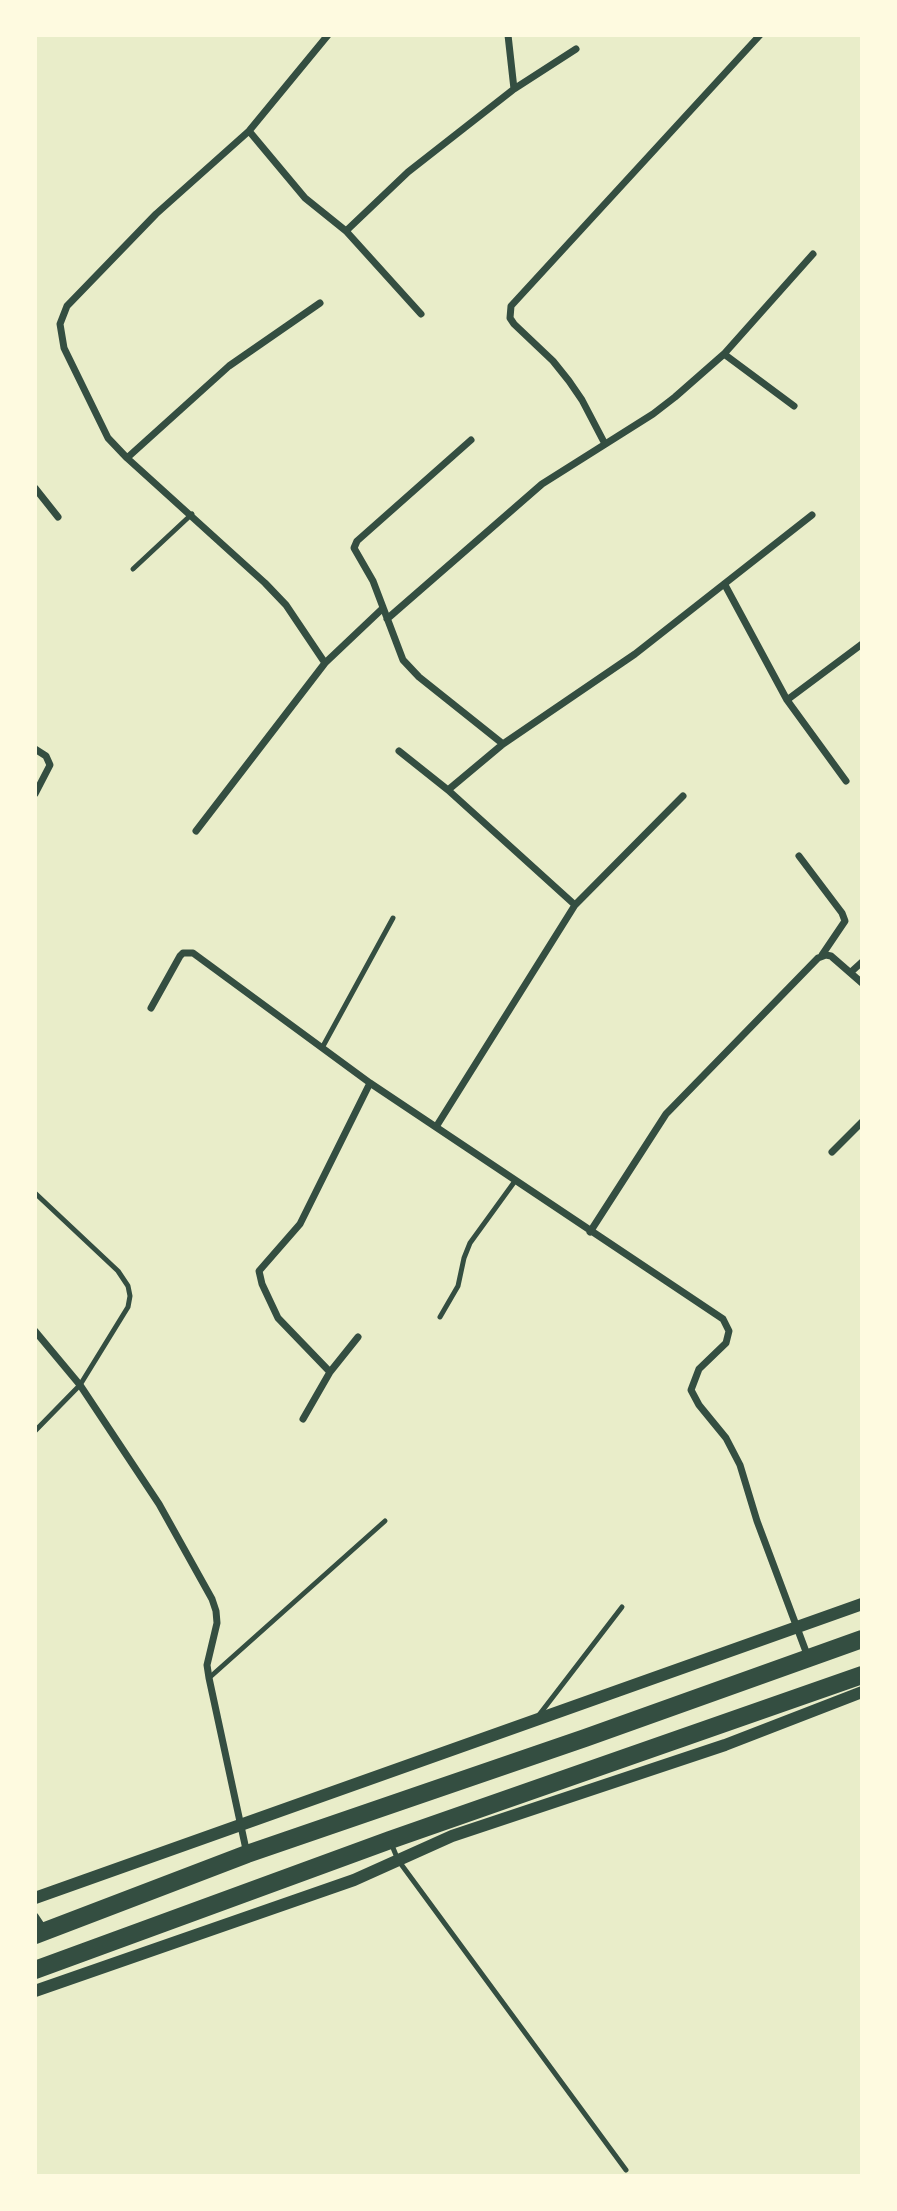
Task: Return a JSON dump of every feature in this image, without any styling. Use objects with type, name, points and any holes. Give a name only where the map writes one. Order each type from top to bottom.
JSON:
[{"type":"highway","points":[[40,1933],[247,1854],[862,1639]]},
{"type":"highway","points":[[35,1970],[390,1840],[862,1675]]},
{"type":"street","points":[[325,663],[286,605],[265,583],[108,438],[64,348],[60,324],[62,313],[156,214],[249,131],[328,35]]},
{"type":"street","points":[[508,35],[514,89]]},
{"type":"street","points":[[605,444],[569,380],[514,324],[510,318],[511,306],[760,35]]},
{"type":"street","points":[[346,231],[408,172],[514,89],[576,49]]},
{"type":"street","points":[[249,131],[306,198],[346,231],[421,314]]},
{"type":"street","points":[[387,619],[519,502],[542,484],[653,414],[724,354],[813,254]]},
{"type":"street","points":[[127,458],[229,366],[320,303]]},
{"type":"street","points":[[724,354],[794,406]]},
{"type":"street","points":[[471,440],[355,544],[355,551],[373,581],[399,651],[411,669],[503,744]]},
{"type":"street","points":[[35,488],[58,517]]},
{"type":"street","points":[[448,790],[503,744],[635,654],[812,514]]},
{"type":"street","points":[[725,585],[787,700],[846,781]]},
{"type":"street","points":[[196,831],[325,663],[382,609]]},
{"type":"street","points":[[787,700],[862,644]]},
{"type":"street","points":[[35,749],[46,756],[50,765],[35,794]]},
{"type":"street","points":[[398,751],[448,790],[575,905]]},
{"type":"street","points":[[436,1127],[575,905],[682,796]]},
{"type":"street","points":[[590,1232],[666,1114],[822,955],[845,921],[842,913],[799,856]]},
{"type":"street","points":[[151,1008],[180,956],[183,953],[192,953],[370,1083],[723,1319],[729,1337],[699,1369],[691,1390],[699,1405],[726,1438],[740,1465],[757,1521],[808,1657]]},
{"type":"street","points":[[822,955],[831,957],[862,983]]},
{"type":"street","points":[[851,972],[862,962]]},
{"type":"street","points":[[330,1372],[278,1318],[259,1271],[300,1224],[370,1083]]},
{"type":"street","points":[[832,1152],[862,1122]]},
{"type":"street","points":[[35,1331],[80,1385],[159,1504],[212,1599],[216,1623],[207,1665],[247,1854]]},
{"type":"street","points":[[303,1419],[330,1372],[358,1337]]},
{"type":"street","points":[[35,1898],[862,1604]]},
{"type":"street","points":[[35,1991],[354,1880],[452,1836],[725,1745],[862,1692]]},
{"type":"street","points":[[35,1916],[40,1933]]},
{"type":"lane","points":[[133,569],[192,514]]},
{"type":"lane","points":[[322,1048],[393,918]]},
{"type":"lane","points":[[440,1317],[458,1286],[464,1258],[471,1242],[515,1181]]},
{"type":"lane","points":[[35,1193],[118,1270],[128,1286],[130,1296],[128,1307],[80,1385],[35,1431]]},
{"type":"lane","points":[[209,1678],[385,1521]]},
{"type":"lane","points":[[535,1721],[622,1607]]},
{"type":"lane","points":[[390,1840],[398,1860],[626,2170]]}]
